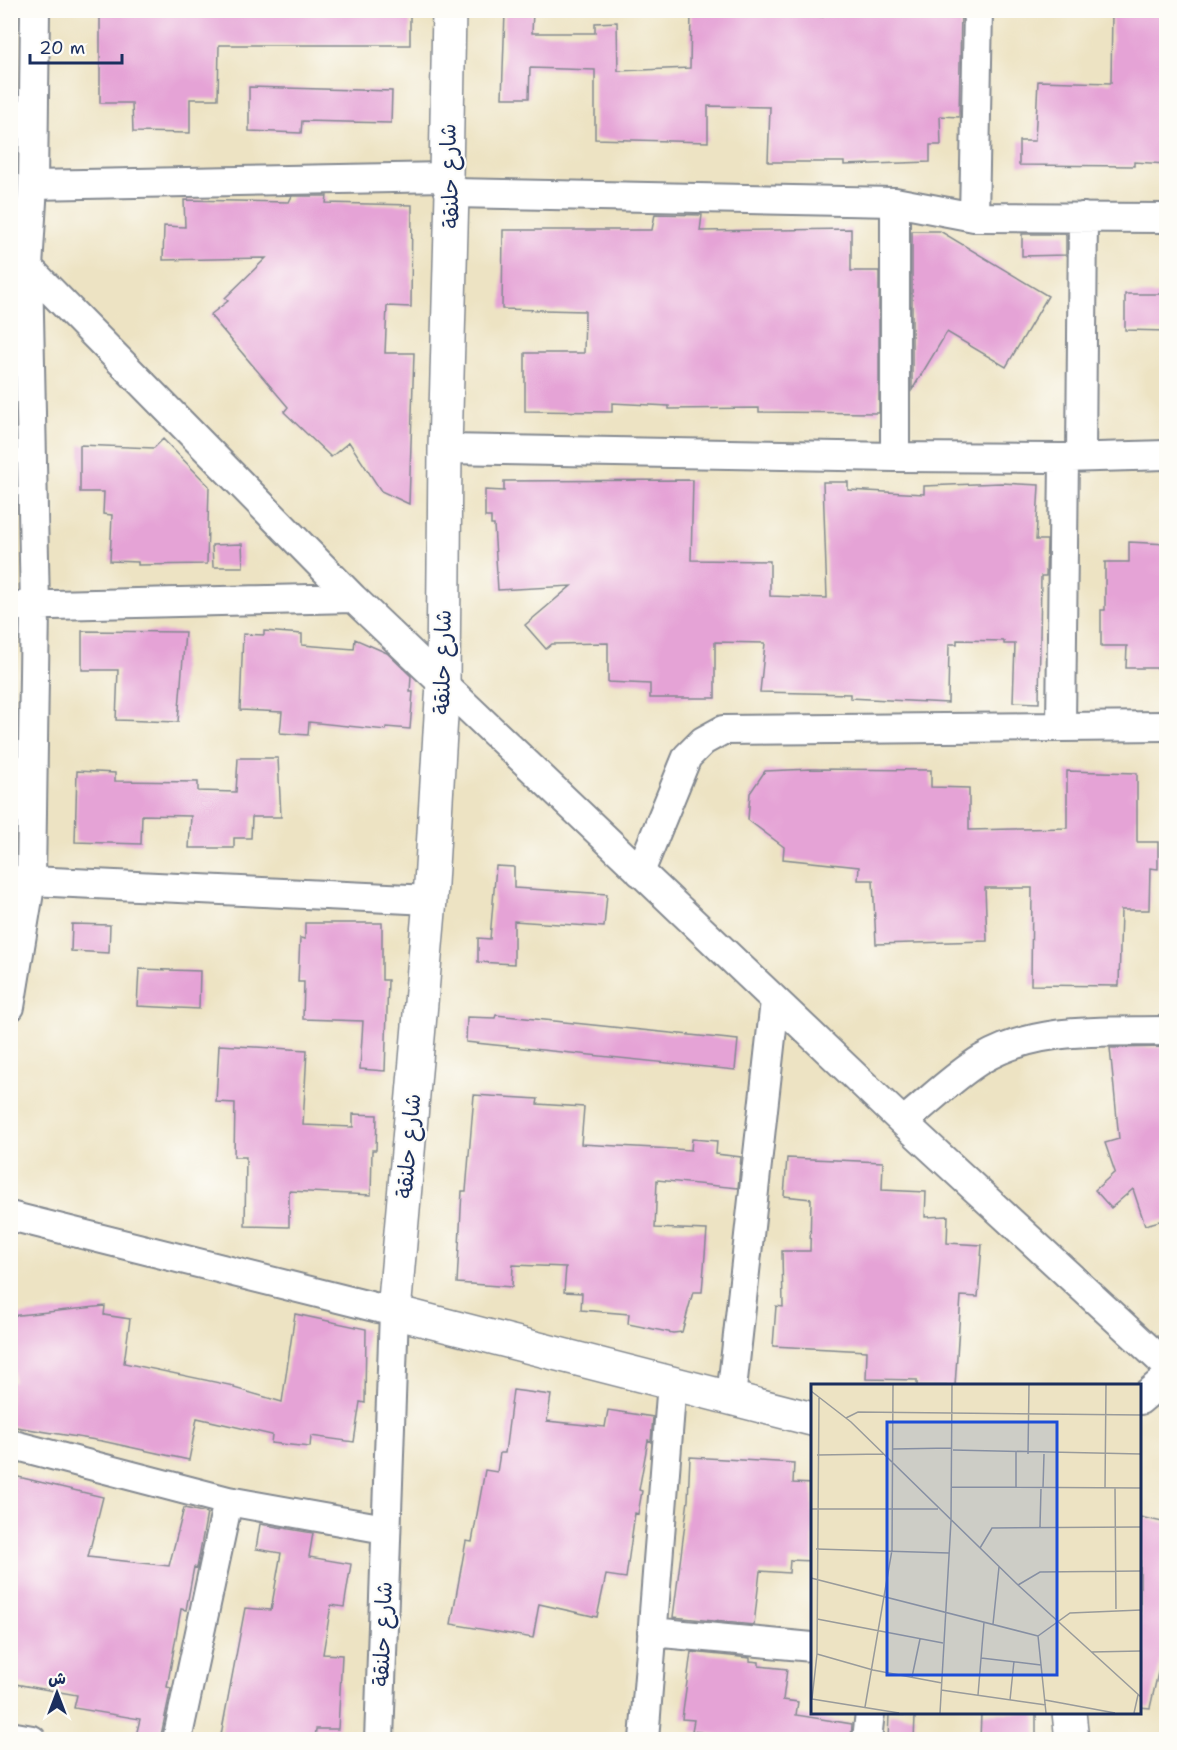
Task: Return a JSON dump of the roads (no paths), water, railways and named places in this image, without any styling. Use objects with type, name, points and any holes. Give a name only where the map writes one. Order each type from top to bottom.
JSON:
[{"type":"street","points":[[10,1006],[21,880],[23,607],[19,258],[33,185],[35,10]]},
{"type":"street","name":"شارع حلنقة","points":[[379,1740],[394,1312],[430,900],[443,683],[449,10]]},
{"type":"street","points":[[974,217],[978,10]]},
{"type":"street","points":[[33,185],[449,185],[895,202],[974,217],[1167,218]]},
{"type":"street","points":[[895,202],[895,457]]},
{"type":"street","points":[[1061,725],[1083,217]]},
{"type":"street","points":[[19,258],[353,598],[903,1122],[1167,1365]]},
{"type":"street","points":[[445,449],[895,457],[1167,455]]},
{"type":"street","points":[[23,607],[353,598]]},
{"type":"street","points":[[640,872],[687,758],[703,741],[723,730],[1061,725],[1167,726]]},
{"type":"street","points":[[21,880],[430,900]]},
{"type":"street","points":[[731,1398],[775,1001]]},
{"type":"street","points":[[903,1122],[981,1060],[1028,1039],[1059,1033],[1167,1031]]},
{"type":"street","points":[[10,1216],[811,1418]]},
{"type":"street","points":[[1141,1399],[1167,1378]]},
{"type":"street","points":[[644,1740],[672,1382]]},
{"type":"street","points":[[10,1444],[228,1501],[385,1529]]},
{"type":"street","points":[[177,1740],[228,1501]]},
{"type":"street","points":[[652,1632],[811,1647]]},
{"type":"street","points":[[867,1740],[870,1714]]},
{"type":"street","points":[[1069,1714],[1072,1740]]},
{"type":"street","points":[[10,1736],[32,1740]]}]
